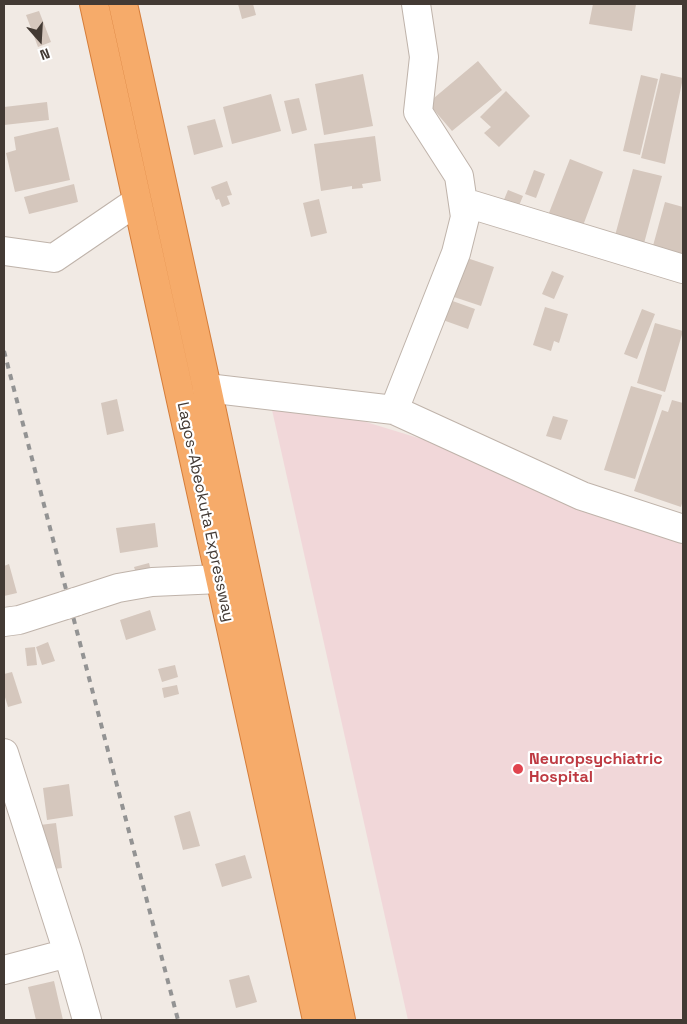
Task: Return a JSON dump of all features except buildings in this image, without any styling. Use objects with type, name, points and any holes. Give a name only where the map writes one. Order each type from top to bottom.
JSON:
[{"type":"highway","name":"Lagos-Abeokuta Expressway","points":[[94,4],[317,1020]]},
{"type":"highway","name":"Lagos-Abeokuta Expressway","points":[[123,4],[207,388],[341,1020]]},
{"type":"street","points":[[394,410],[456,253],[465,218],[459,176],[418,112],[424,57],[416,4]]},
{"type":"street","points":[[4,251],[54,258],[136,202]]},
{"type":"street","points":[[463,202],[683,269]]},
{"type":"street","points":[[207,388],[394,410],[582,496],[683,529]]},
{"type":"street","points":[[4,622],[19,620],[118,588],[152,582],[220,579]]},
{"type":"street","points":[[4,753],[68,953],[87,1020]]},
{"type":"street","points":[[4,970],[68,953]]},
{"type":"shaded area","name":"Neuropsychiatric Hospital","points":[[268,392],[683,519],[683,1020],[408,1020]]},
{"type":"railway","points":[[4,351],[178,1020]]},
{"type":"place","name":"Neuropsychiatric Hospital","points":[[518,769]]}]
